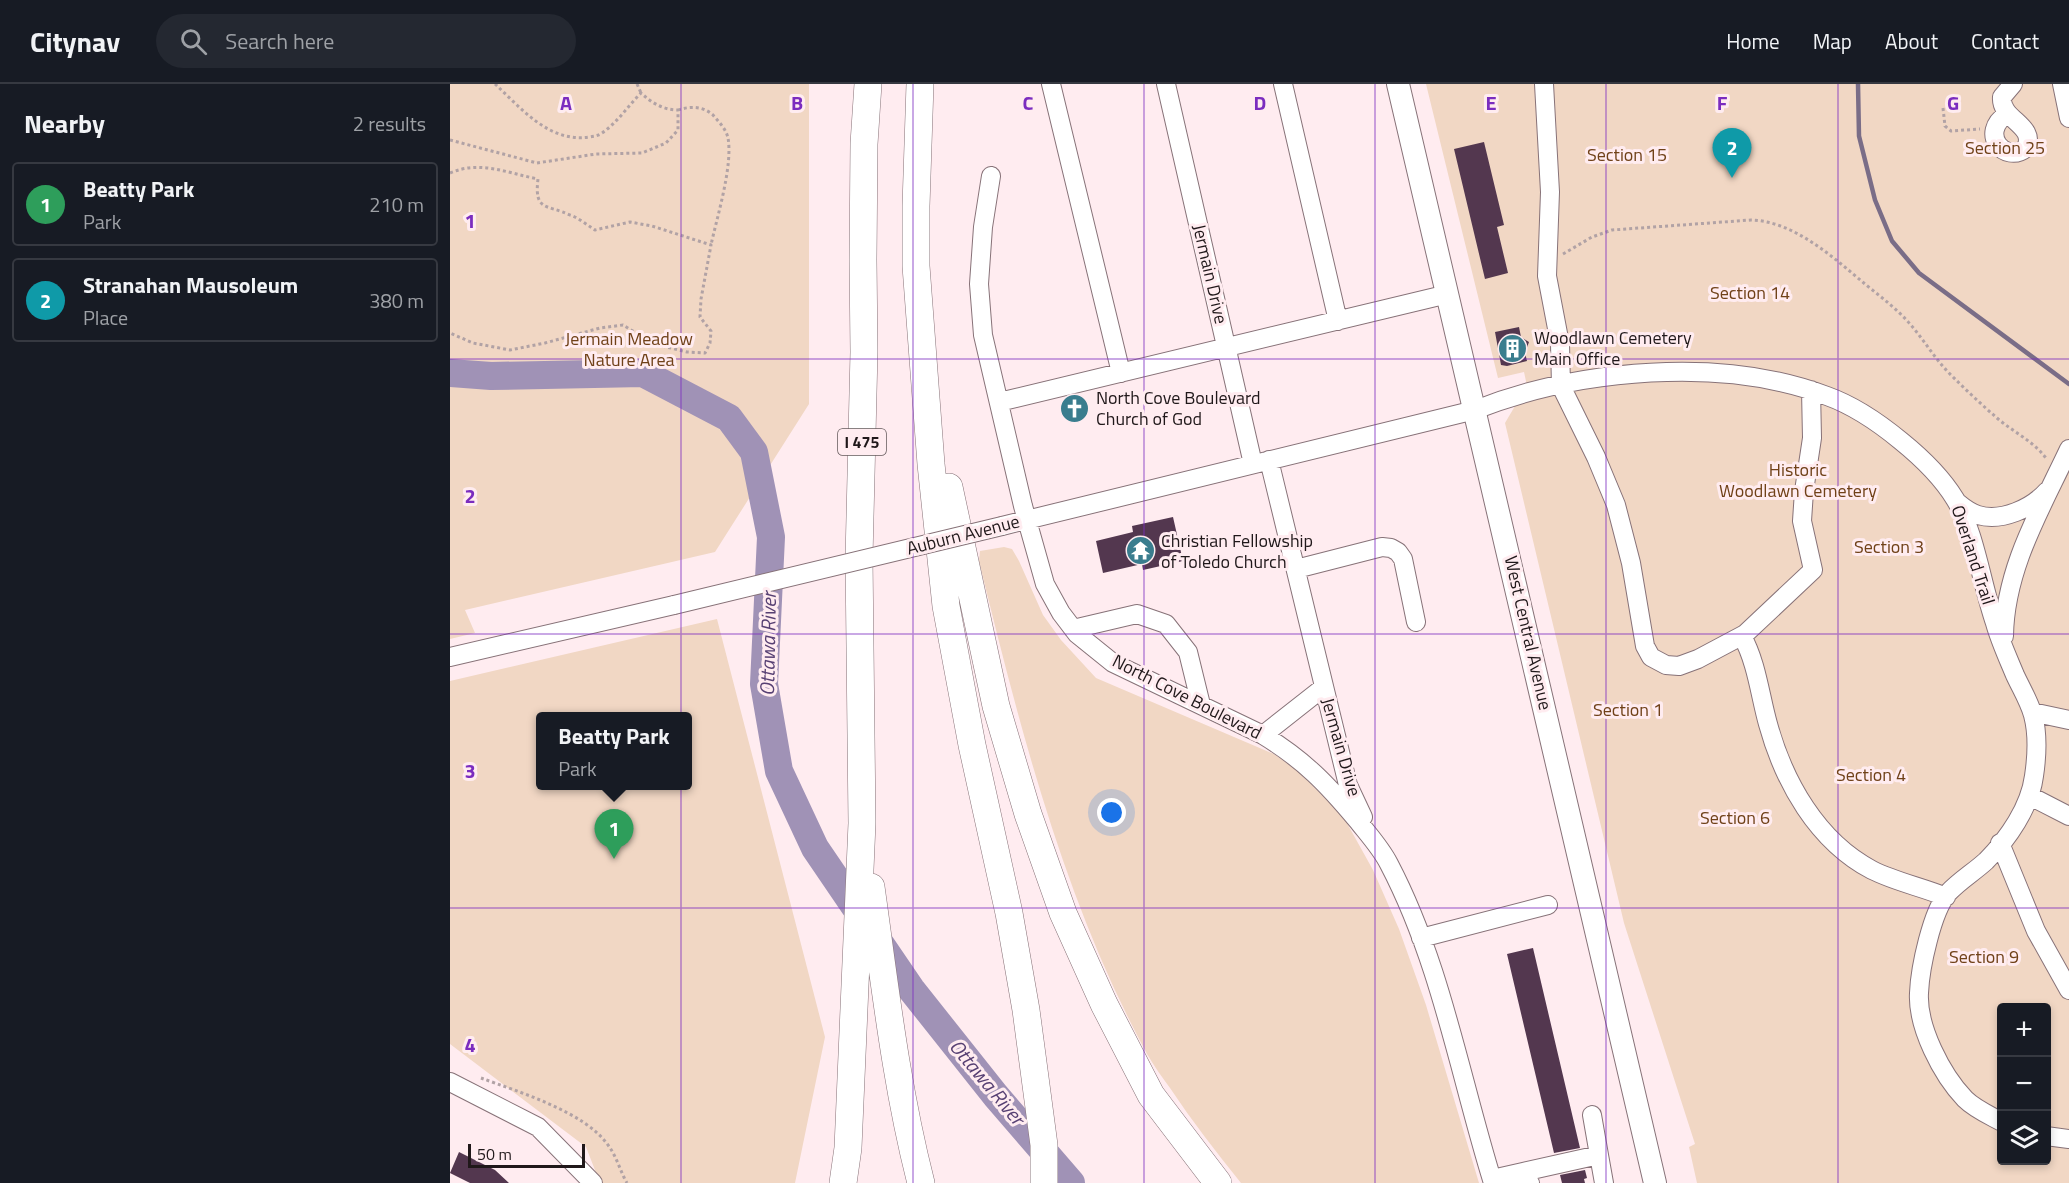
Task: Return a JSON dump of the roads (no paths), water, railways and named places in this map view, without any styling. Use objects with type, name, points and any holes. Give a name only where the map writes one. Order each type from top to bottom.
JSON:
[{"type":"highway","name":"I 475","points":[[862,812],[859,558],[864,352],[862,260],[864,144],[868,84]]},
{"type":"highway","points":[[920,84],[916,206],[921,342],[946,606],[972,745],[1009,913],[1026,1010],[1044,1145],[1044,1183]]},
{"type":"highway","points":[[921,342],[962,553],[996,706],[1036,836],[1063,913],[1104,1004],[1151,1095],[1218,1183]]},
{"type":"highway","points":[[843,1183],[848,1148],[862,812]]},
{"type":"highway","points":[[862,812],[898,1078],[921,1183]]},
{"type":"main road","name":"West Central Avenue","points":[[1398,84],[1655,1183]]},
{"type":"street","points":[[1051,84],[1121,373]]},
{"type":"street","name":"Jermain Drive","points":[[1166,84],[1227,347],[1261,462],[1296,568],[1348,785],[1374,840]]},
{"type":"street","points":[[1283,84],[1338,321]]},
{"type":"street","points":[[1544,84],[1549,155],[1547,264],[1549,292],[1558,324],[1561,386],[1596,457],[1616,506],[1631,563],[1647,652],[1661,663],[1679,666],[1742,636],[1813,570],[1802,521],[1812,438],[1810,390]]},
{"type":"street","points":[[2007,114],[2002,97],[2013,84]]},
{"type":"street","points":[[2062,84],[2069,118]]},
{"type":"street","name":"North Cove Boulevard","points":[[991,176],[983,227],[979,284],[983,335],[1023,506],[1045,584],[1073,629],[1113,663],[1263,735],[1307,765],[1334,792],[1374,840],[1389,862],[1440,993],[1492,1181]]},
{"type":"street","points":[[999,402],[1448,294]]},
{"type":"street","name":"Overland Trail","points":[[1475,410],[1498,401],[1598,379],[1684,371],[1760,378],[1810,390],[1868,415],[1933,469],[1958,503],[1977,558],[1995,626],[2032,712],[2036,731],[2036,750],[2030,796]]},
{"type":"street","name":"Auburn Avenue","points":[[450,657],[1002,526],[1475,410]]},
{"type":"street","points":[[2008,658],[2004,627],[2010,583],[2023,547],[2068,450]]},
{"type":"street","points":[[1958,503],[1979,516],[1992,517],[2014,513],[2035,503],[2052,484]]},
{"type":"street","points":[[1296,568],[1367,549],[1391,548],[1403,559],[1416,622]]},
{"type":"street","points":[[1073,629],[1137,614],[1166,624],[1188,652],[1201,705]]},
{"type":"street","points":[[1742,636],[1750,653],[1768,725],[1785,773],[1815,821],[1840,847],[1872,869],[1946,897]]},
{"type":"street","name":"Jermain Drive","points":[[1263,735],[1324,687]]},
{"type":"street","points":[[2032,712],[2069,720]]},
{"type":"street","points":[[1997,1120],[1978,1109],[1957,1089],[1933,1050],[1923,1023],[1919,1001],[1920,981],[1934,920],[1946,897],[1987,860],[2001,843],[2030,796],[2069,816]]},
{"type":"street","points":[[2001,843],[2036,931],[2069,990]]},
{"type":"street","points":[[1420,938],[1548,905]]},
{"type":"street","points":[[450,1082],[538,1127],[593,1183]]},
{"type":"street","points":[[1592,1115],[1604,1183]]},
{"type":"street","points":[[2051,1137],[2069,1139]]},
{"type":"street","points":[[1492,1181],[1526,1177],[1599,1155]]},
{"type":"waterway","points":[[1858,84],[1859,136],[1875,200],[1892,241],[1919,273],[2069,384]]},
{"type":"waterway","name":"Ottawa River","points":[[450,373],[491,376],[643,373],[729,418],[754,452],[771,537],[764,684],[779,771],[815,848],[911,989],[996,1096],[1071,1183]]},
{"type":"place","name":"Stranahan Mausoleum","points":[[1732,178]]},
{"type":"place","name":"Woodlawn Cemetery Main Office","points":[[1513,348]]},
{"type":"place","name":"North Cove Boulevard Church of God","points":[[1075,408]]},
{"type":"place","name":"Christian Fellowship of Toledo Church","points":[[1140,551]]},
{"type":"place","name":"Beatty Park","points":[[614,859]]},
{"type":"park label","name":"Section 25","points":[[2005,148]]},
{"type":"park label","name":"Section 15","points":[[1627,155]]},
{"type":"park label","name":"Section 14","points":[[1750,293]]},
{"type":"park label","name":"Jermain Meadow Nature Area","points":[[629,349]]},
{"type":"park label","name":"Historic Woodlawn Cemetery","points":[[1798,480]]},
{"type":"park label","name":"Section 3","points":[[1889,547]]},
{"type":"park label","name":"Section 1","points":[[1628,710]]},
{"type":"park label","name":"Section 4","points":[[1871,775]]},
{"type":"park label","name":"Section 6","points":[[1735,818]]},
{"type":"park label","name":"Section 9","points":[[1984,957]]}]
